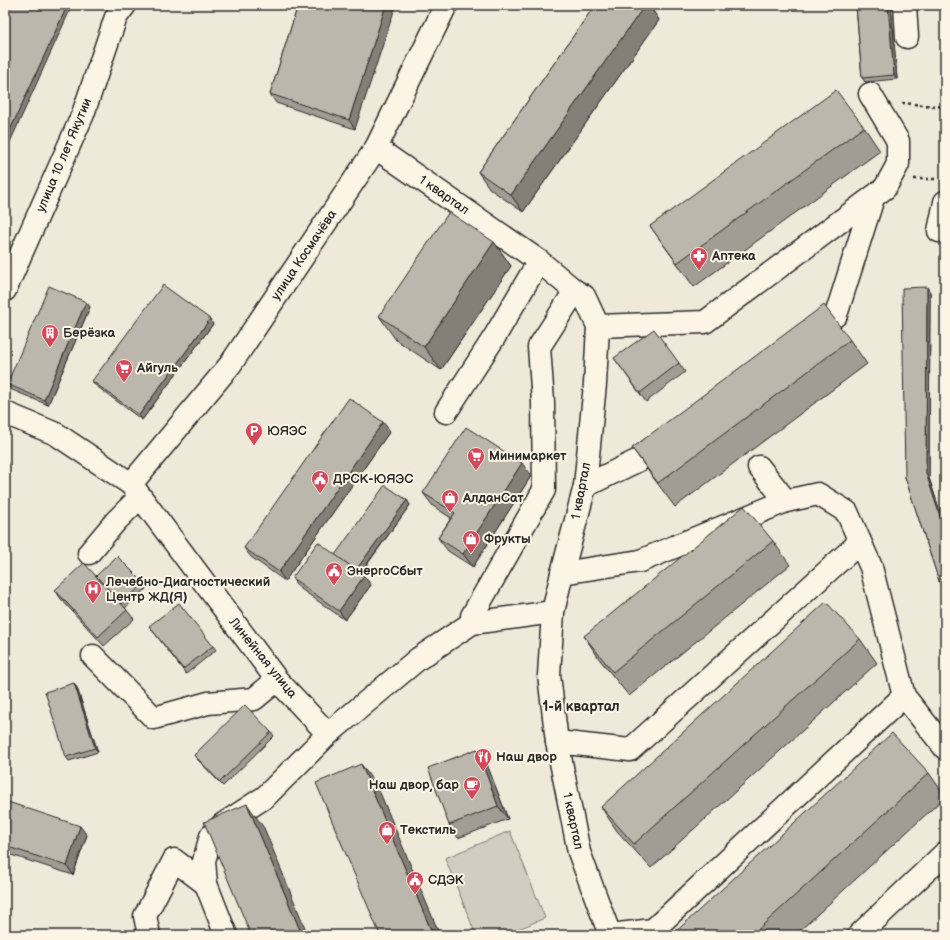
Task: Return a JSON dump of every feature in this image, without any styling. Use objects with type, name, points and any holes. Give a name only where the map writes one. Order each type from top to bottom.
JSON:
[{"type":"street","name":"улица Космачёва","points":[[89,553],[116,522],[135,491],[230,365],[376,148],[446,5]]},
{"type":"street","points":[[905,5],[907,37]]},
{"type":"street","name":"улица 10 лет Якутии","points":[[5,290],[83,114],[117,9]]},
{"type":"street","points":[[598,326],[705,322],[873,198],[885,188],[898,164],[898,140],[872,98]]},
{"type":"street","name":"1 квартал","points":[[376,148],[539,260],[575,291],[584,296],[598,326],[595,384],[585,486],[553,612],[549,675],[558,742],[579,852],[610,935]]},
{"type":"street","points":[[792,348],[836,315],[873,198]]},
{"type":"street","points":[[939,230],[945,202]]},
{"type":"street","points":[[446,412],[495,336],[539,260]]},
{"type":"street","points":[[472,623],[472,616],[544,490],[543,402],[539,347],[575,291]]},
{"type":"street","name":"Линейная улица","points":[[5,413],[56,434],[135,491],[277,680],[328,734]]},
{"type":"street","points":[[585,486],[648,456],[679,432]]},
{"type":"street","points":[[760,467],[786,501]]},
{"type":"street","points":[[562,574],[640,561],[786,501],[818,494],[847,512],[871,567],[904,696],[945,748]]},
{"type":"street","points":[[558,742],[630,750],[860,542]]},
{"type":"street","points":[[226,935],[206,884],[204,861],[211,836],[222,825],[265,797],[328,734],[418,659],[472,623],[553,612]]},
{"type":"street","points":[[93,656],[154,718],[208,703],[254,699],[277,680]]},
{"type":"street","points":[[610,935],[653,930],[904,696]]},
{"type":"street","points":[[859,935],[945,854]]},
{"type":"street","points":[[150,935],[145,916],[174,860],[206,884]]},
{"type":"path","points":[[872,98],[945,106]]},
{"type":"path","points":[[920,179],[935,179]]},
{"type":"shaded area","points":[[510,831],[545,918],[504,935],[476,935],[445,858]]},
{"type":"building","points":[[5,5],[67,6],[5,141]]},
{"type":"building","points":[[298,5],[386,5],[349,120],[270,94]]},
{"type":"building","points":[[595,5],[645,5],[511,195],[478,172]]},
{"type":"building","points":[[856,5],[888,5],[894,75],[862,78]]},
{"type":"building","points":[[836,90],[864,127],[677,263],[650,226]]},
{"type":"building","points":[[449,212],[494,242],[424,347],[379,316]]},
{"type":"building","points":[[163,285],[210,319],[139,415],[92,381]]},
{"type":"building","name":"Берёзка","points":[[49,286],[86,302],[44,400],[7,384]]},
{"type":"building","points":[[927,287],[926,473],[945,532],[945,582],[940,584],[905,477],[902,288]]},
{"type":"building","points":[[824,305],[850,340],[658,483],[632,448]]},
{"type":"building","points":[[654,329],[679,363],[640,393],[614,358]]},
{"type":"building","points":[[349,398],[383,422],[279,572],[244,548]]},
{"type":"building","points":[[466,427],[522,463],[463,554],[438,538],[455,513],[423,493]]},
{"type":"building","points":[[385,485],[407,500],[356,570],[335,555]]},
{"type":"building","points":[[744,506],[773,541],[613,672],[584,636]]},
{"type":"building","points":[[318,542],[364,576],[339,611],[292,578]]},
{"type":"building","points":[[117,556],[144,583],[122,604],[96,576]]},
{"type":"building","name":"Лечебно-Диагностический Центр ЖД(Я)","points":[[84,563],[127,610],[98,637],[55,590]]},
{"type":"building","points":[[826,602],[860,639],[634,844],[601,807]]},
{"type":"building","points":[[179,603],[213,646],[183,669],[149,626]]},
{"type":"building","points":[[74,683],[95,748],[66,757],[45,692]]},
{"type":"building","points":[[245,705],[271,732],[220,782],[194,755]]},
{"type":"building","points":[[892,733],[929,773],[752,935],[672,935]]},
{"type":"building","name":"Наш двор, бар","points":[[477,749],[498,806],[449,825],[428,768]]},
{"type":"building","points":[[361,764],[433,935],[380,935],[316,783]]},
{"type":"building","points":[[5,801],[80,826],[67,866],[5,846]]},
{"type":"building","points":[[247,804],[302,935],[251,935],[204,822]]},
{"type":"building","points":[[666,931],[669,935],[661,935]]},
{"type":"place","name":"Аптека","points":[[699,271]]},
{"type":"place","name":"Берёзка","points":[[50,348]]},
{"type":"place","name":"Айгуль","points":[[124,383]]},
{"type":"place","name":"ЮЯЭС","points":[[254,446]]},
{"type":"place","name":"Минимаркет","points":[[476,471]]},
{"type":"place","name":"ДРСК-ЮЯЭС","points":[[320,494]]},
{"type":"place","name":"АлданСат","points":[[450,513]]},
{"type":"place","name":"Фрукты","points":[[471,554]]},
{"type":"place","name":"ЭнергоСбыт","points":[[334,586]]},
{"type":"place","name":"Лечебно-Диагностический Центр ЖД(Я)","points":[[93,604]]},
{"type":"place","name":"Наш двор","points":[[483,772]]},
{"type":"place","name":"Наш двор, бар","points":[[472,800]]},
{"type":"place","name":"Текстиль","points":[[387,845]]},
{"type":"place","name":"СДЭК","points":[[415,895]]},
{"type":"district","name":"1-й квартал","points":[[581,706]]}]
